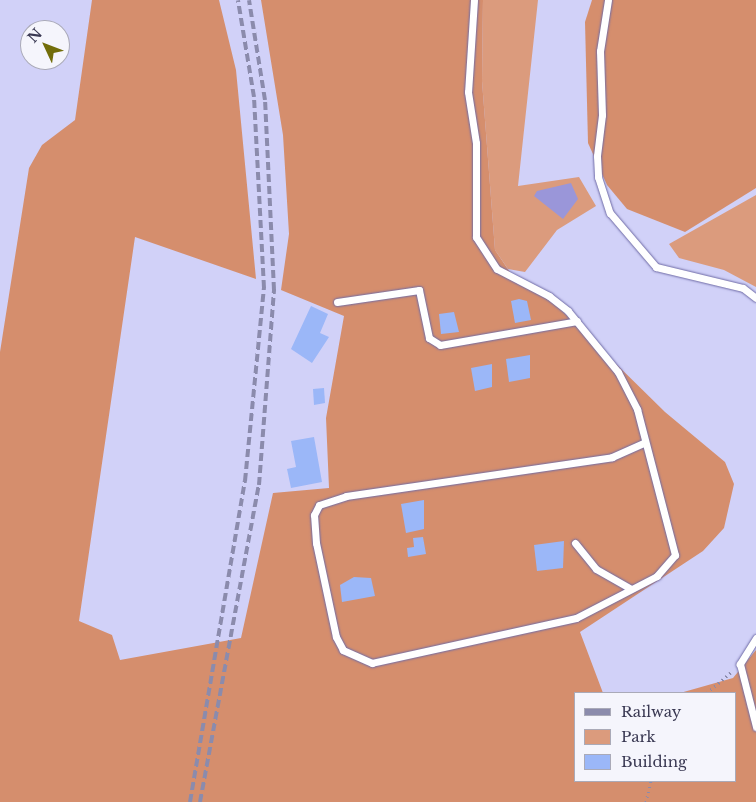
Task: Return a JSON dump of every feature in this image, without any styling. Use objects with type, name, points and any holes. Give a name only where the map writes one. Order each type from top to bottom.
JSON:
[{"type":"lane","points":[[474,0],[468,92],[476,143],[476,237],[497,269],[549,296],[577,321],[618,372],[637,410],[644,443],[675,556],[657,576],[576,618],[372,663],[343,650],[336,637],[314,515],[319,505],[346,496],[612,456],[644,443]]},
{"type":"lane","points":[[608,0],[600,51],[602,115],[597,156],[598,177],[610,213],[656,266],[743,288],[756,298]]},
{"type":"lane","points":[[337,302],[419,290],[429,338],[440,345],[577,321]]},
{"type":"lane","points":[[575,543],[596,569],[631,588]]},
{"type":"lane","points":[[756,638],[740,664],[756,727]]},
{"type":"path","points":[[708,692],[740,664]]},
{"type":"path","points":[[646,802],[651,782]]},
{"type":"green space","points":[[483,0],[538,0],[518,186],[579,177],[596,206],[557,230],[525,272],[508,269],[495,250],[482,81]]},
{"type":"green space","points":[[756,195],[756,287],[724,270],[679,258],[669,244]]},
{"type":"shaded area","points":[[92,0],[219,0],[236,70],[256,279],[135,237],[79,621],[112,635],[120,660],[241,638],[273,493],[329,488],[326,418],[344,316],[281,290],[289,234],[283,135],[261,0],[483,0],[482,81],[495,250],[518,284],[550,299],[665,412],[725,462],[734,484],[724,528],[703,551],[580,632],[603,692],[574,692],[574,782],[736,782],[736,692],[684,692],[733,678],[756,650],[756,802],[0,802],[0,352],[29,168],[42,145],[75,120]]},
{"type":"shaded area","points":[[592,0],[756,0],[756,188],[685,232],[627,209],[607,185],[588,143],[585,22]]},
{"type":"shaded area","points":[[571,183],[578,199],[563,219],[534,196],[537,191]]},
{"type":"building","points":[[519,299],[527,301],[531,320],[515,323],[511,301]]},
{"type":"building","points":[[311,306],[328,314],[320,333],[329,337],[312,363],[291,349]]},
{"type":"building","points":[[454,312],[459,332],[441,334],[439,314]]},
{"type":"building","points":[[530,355],[530,378],[509,382],[506,359]]},
{"type":"building","points":[[492,364],[492,387],[475,391],[471,368]]},
{"type":"building","points":[[324,388],[325,403],[314,405],[313,389]]},
{"type":"building","points":[[314,437],[322,482],[291,488],[287,469],[296,467],[291,441]]},
{"type":"building","points":[[424,500],[424,529],[406,533],[401,504]]},
{"type":"building","points":[[423,537],[426,554],[408,557],[407,548],[414,547],[413,538]]},
{"type":"building","points":[[564,541],[563,568],[537,571],[534,545]]},
{"type":"building","points":[[354,577],[371,578],[375,596],[342,602],[340,585]]},
{"type":"railway","points":[[190,802],[245,481],[264,288],[254,97],[238,0]]},
{"type":"railway","points":[[200,802],[259,485],[274,290],[265,100],[249,0]]}]
